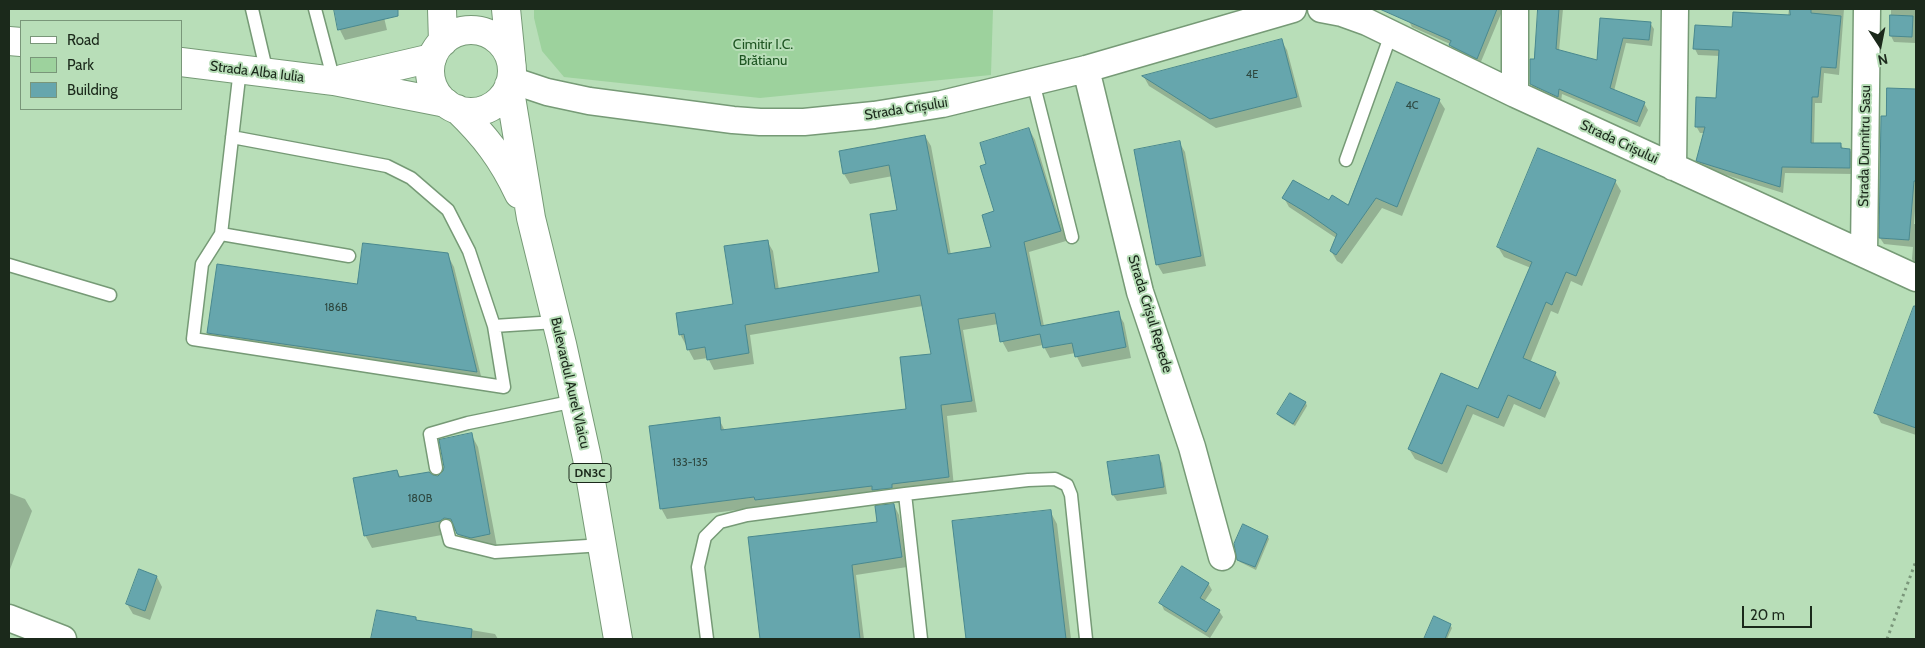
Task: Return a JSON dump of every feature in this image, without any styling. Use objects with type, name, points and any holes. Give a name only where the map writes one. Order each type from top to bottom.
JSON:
[{"type":"main road","points":[[438,50],[452,35],[479,20],[502,44],[511,76],[504,96],[483,110],[470,112],[451,106],[437,94],[430,70],[438,50],[442,9]]},
{"type":"main road","name":"DN3C","points":[[506,9],[511,76]]},
{"type":"main road","name":"Strada Alba Iulia","points":[[334,81],[438,50]]},
{"type":"main road","name":"Strada Alba Iulia","points":[[182,62],[334,81],[451,106]]},
{"type":"main road","name":"Bulevardul Aurel Vlaicu","points":[[511,76],[530,218],[575,402],[603,545],[618,639]]},
{"type":"main road","name":"Bulevardul Aurel Vlaicu","points":[[451,106],[480,131],[496,152],[511,176],[530,218]]},
{"type":"street","name":"Strada Crișului","points":[[511,76],[547,92],[589,101],[760,122],[804,122],[874,115],[942,104],[1086,69],[1293,9]]},
{"type":"street","name":"Strada Crișului","points":[[1322,9],[1342,13],[1367,22],[1515,94],[1916,278]]},
{"type":"street","points":[[1515,94],[1516,9]]},
{"type":"street","points":[[1673,167],[1675,9]]},
{"type":"street","name":"Strada Dumitru Sasu","points":[[1864,253],[1867,9]]},
{"type":"street","name":"Strada Crișul Repede","points":[[1086,69],[1140,292],[1192,447],[1222,557]]},
{"type":"street","points":[[9,618],[63,639]]},
{"type":"lane","points":[[252,9],[267,73]]},
{"type":"lane","points":[[315,9],[334,81]]},
{"type":"lane","points":[[1346,160],[1391,34]]},
{"type":"lane","points":[[232,137],[387,166],[411,178],[448,210],[469,251],[494,326],[504,387],[193,339],[202,264],[221,234],[232,137],[240,69]]},
{"type":"lane","points":[[1033,82],[1072,237]]},
{"type":"lane","points":[[221,234],[349,256]]},
{"type":"lane","points":[[9,265],[110,295]]},
{"type":"lane","points":[[494,326],[556,322]]},
{"type":"lane","points":[[436,468],[430,434],[468,423],[575,402]]},
{"type":"lane","points":[[707,639],[698,567],[705,537],[720,522],[747,515],[906,494],[1028,480],[1055,479],[1067,485],[1071,495],[1086,639]]},
{"type":"lane","points":[[906,494],[921,639]]},
{"type":"lane","points":[[446,526],[450,542],[495,552],[603,545]]},
{"type":"path","points":[[1887,639],[1916,561]]},
{"type":"green space","name":"Cimitir I.C. Brătianu","points":[[534,9],[993,9],[991,75],[760,98],[564,77],[542,51],[534,18]]},
{"type":"building","points":[[334,9],[398,9],[398,16],[338,30]]},
{"type":"building","points":[[1380,9],[1497,9],[1477,59],[1449,45],[1451,41]]},
{"type":"building","points":[[1538,9],[1559,9],[1556,49],[1597,60],[1600,18],[1651,22],[1649,40],[1623,38],[1610,88],[1645,102],[1637,122],[1559,89],[1558,97],[1530,84],[1530,59],[1534,59]]},
{"type":"building","points":[[1790,9],[1811,9],[1811,13],[1841,16],[1836,68],[1821,67],[1818,97],[1812,97],[1811,143],[1841,143],[1841,148],[1850,149],[1850,168],[1782,167],[1780,187],[1696,161],[1705,127],[1695,127],[1696,97],[1716,98],[1719,50],[1693,49],[1695,25],[1732,27],[1733,12],[1790,15]]},
{"type":"building","points":[[1890,15],[1913,16],[1912,37],[1890,36]]},
{"type":"building","points":[[1282,39],[1297,97],[1210,119],[1142,76]]},
{"type":"building","points":[[1397,82],[1440,99],[1397,207],[1376,198],[1336,255],[1330,251],[1337,234],[1282,198],[1293,180],[1329,200],[1332,195],[1348,205]]},
{"type":"building","points":[[1887,88],[1916,89],[1916,181],[1914,181],[1909,240],[1879,238],[1881,116],[1886,116]]},
{"type":"building","points":[[1029,128],[1061,231],[1024,242],[1041,326],[1119,311],[1126,347],[1075,357],[1072,343],[1043,348],[1040,334],[1000,342],[995,313],[958,319],[972,401],[941,405],[949,477],[892,484],[892,488],[872,490],[872,486],[755,500],[754,497],[660,509],[649,426],[720,417],[721,430],[906,409],[900,357],[931,354],[920,295],[745,325],[749,353],[707,360],[705,347],[687,350],[684,334],[679,335],[676,313],[733,304],[724,246],[768,240],[775,289],[879,272],[870,214],[897,210],[889,165],[843,174],[839,151],[925,135],[948,254],[991,247],[982,215],[994,211],[980,166],[986,164],[980,143]]},
{"type":"building","points":[[1180,141],[1201,256],[1156,265],[1134,150]]},
{"type":"building","points":[[1538,148],[1616,180],[1576,276],[1566,272],[1552,305],[1546,302],[1523,358],[1556,372],[1540,409],[1508,395],[1498,418],[1467,405],[1442,464],[1408,449],[1441,373],[1478,389],[1532,262],[1497,247]]},
{"type":"building","points":[[363,243],[448,253],[477,372],[207,333],[217,264],[357,284]]},
{"type":"building","points":[[1914,306],[1916,306],[1916,428],[1874,413]]},
{"type":"building","points":[[1290,393],[1306,402],[1293,424],[1277,414]]},
{"type":"building","points":[[472,433],[490,534],[471,538],[457,534],[451,519],[444,518],[440,521],[364,536],[353,478],[397,470],[399,477],[429,472],[438,476],[444,467],[439,440]]},
{"type":"building","points":[[1159,455],[1164,487],[1112,495],[1107,462]]},
{"type":"building","points":[[894,504],[902,557],[852,565],[860,639],[760,639],[748,537],[877,522],[875,506]]},
{"type":"building","points":[[1051,510],[1066,639],[966,639],[952,521]]},
{"type":"building","points":[[1243,524],[1268,536],[1255,567],[1237,560],[1234,544]]},
{"type":"building","points":[[1182,566],[1209,583],[1200,598],[1220,610],[1206,632],[1159,603]]},
{"type":"building","points":[[139,569],[157,576],[145,611],[126,604]]},
{"type":"building","points":[[377,610],[416,617],[416,620],[472,629],[471,639],[371,639]]},
{"type":"building","points":[[1434,616],[1451,624],[1445,639],[1424,639]]}]
